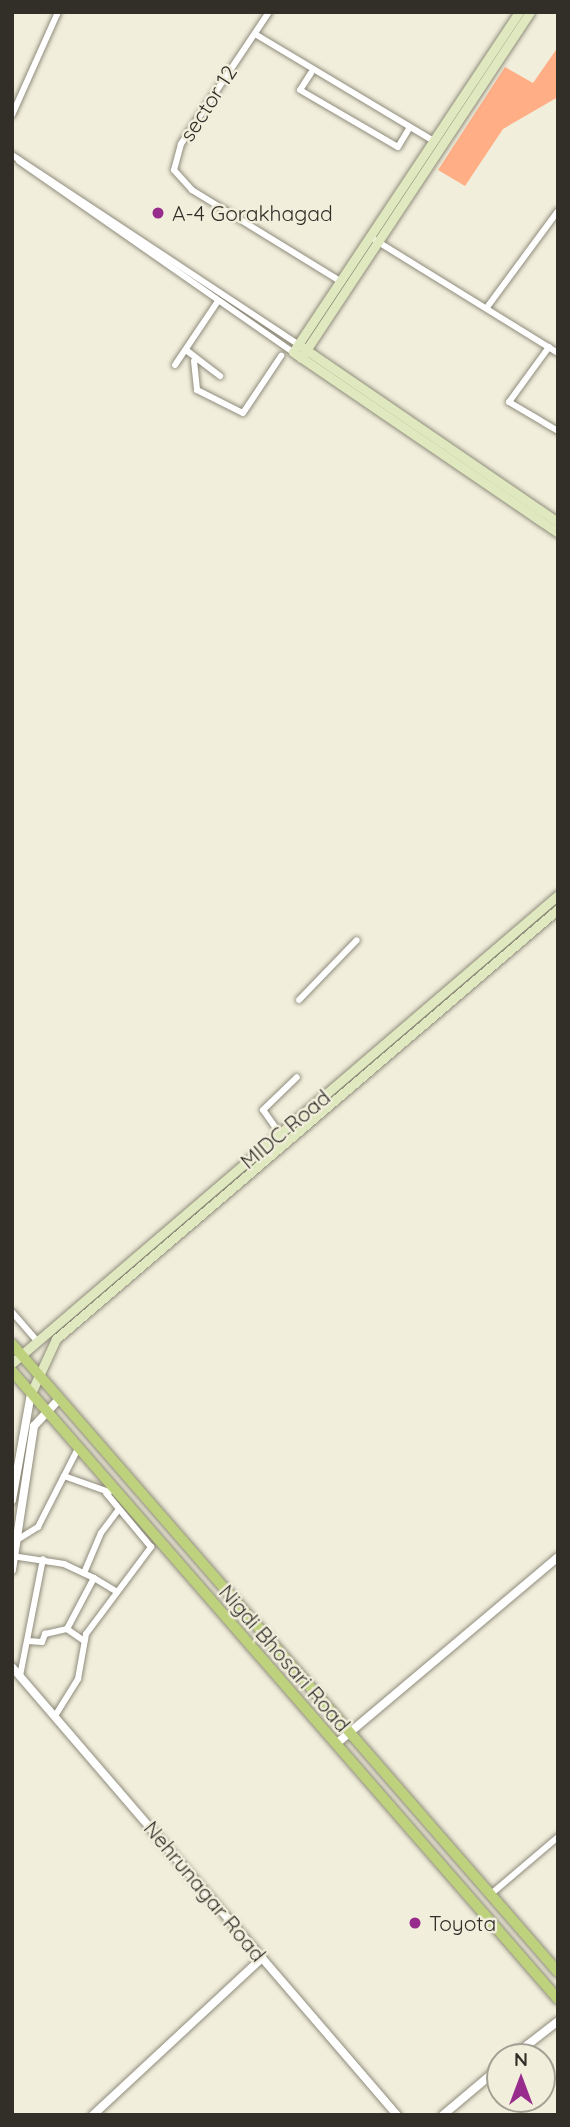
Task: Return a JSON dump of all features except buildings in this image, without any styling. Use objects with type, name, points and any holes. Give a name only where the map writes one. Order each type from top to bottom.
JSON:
[{"type":"main road","points":[[299,351],[340,281],[374,239],[434,141],[519,12]]},
{"type":"main road","points":[[299,351],[530,12]]},
{"type":"main road","points":[[299,351],[558,522]]},
{"type":"main road","points":[[299,351],[558,533]]},
{"type":"main road","name":"MIDC Road","points":[[12,1363],[280,1134],[333,1096],[558,895]]},
{"type":"main road","points":[[32,1393],[56,1339],[333,1096],[558,909]]},
{"type":"main road","name":"Nigdi Bhosari Road","points":[[12,1344],[558,1972]]},
{"type":"main road","name":"Nigdi Bhosari Road","points":[[12,1371],[79,1447],[111,1492],[336,1744],[558,1999]]},
{"type":"street","points":[[12,115],[58,12]]},
{"type":"street","name":"sector 12","points":[[269,12],[181,144],[174,163],[177,178],[340,281]]},
{"type":"street","points":[[255,34],[311,73],[434,141]]},
{"type":"street","points":[[311,73],[300,90],[398,147],[410,127]]},
{"type":"street","points":[[15,157],[218,301],[299,351]]},
{"type":"street","points":[[15,157],[299,351]]},
{"type":"street","points":[[488,306],[558,211]]},
{"type":"street","points":[[374,239],[488,306],[558,353]]},
{"type":"street","points":[[175,365],[218,301]]},
{"type":"street","points":[[549,347],[509,402],[558,431]]},
{"type":"street","points":[[186,350],[194,361],[220,376]]},
{"type":"street","points":[[194,361],[197,390],[243,413],[281,356]]},
{"type":"street","points":[[299,1000],[357,940]]},
{"type":"street","points":[[280,1134],[263,1110],[297,1077]]},
{"type":"street","points":[[12,1312],[37,1341]]},
{"type":"street","points":[[12,1500],[32,1393]]},
{"type":"street","points":[[12,1570],[32,1436],[46,1410],[60,1398]]},
{"type":"street","points":[[17,1540],[38,1527],[79,1447]]},
{"type":"street","points":[[55,1716],[78,1679],[84,1641],[114,1590],[152,1547],[120,1508],[111,1492],[64,1476]]},
{"type":"street","points":[[84,1573],[101,1533],[120,1508]]},
{"type":"street","points":[[13,1556],[43,1559],[84,1573],[114,1590]]},
{"type":"street","points":[[336,1744],[558,1557]]},
{"type":"street","points":[[20,1676],[43,1559]]},
{"type":"street","points":[[67,1629],[94,1578]]},
{"type":"street","points":[[28,1641],[42,1642],[45,1634],[67,1629],[84,1641]]},
{"type":"street","name":"Nehrunagar Road","points":[[12,1667],[397,2115]]},
{"type":"street","points":[[491,1894],[558,1837]]},
{"type":"street","points":[[93,2115],[262,1958]]},
{"type":"street","points":[[530,2043],[558,2021]]},
{"type":"street","points":[[443,2115],[486,2079]]},
{"type":"shaded area","points":[[558,47],[558,97],[503,129],[465,186],[438,170],[505,67],[533,83]]},
{"type":"place","name":"A-4 Gorakhagad","points":[[158,213]]},
{"type":"place","name":"Toyota","points":[[415,1923]]}]
